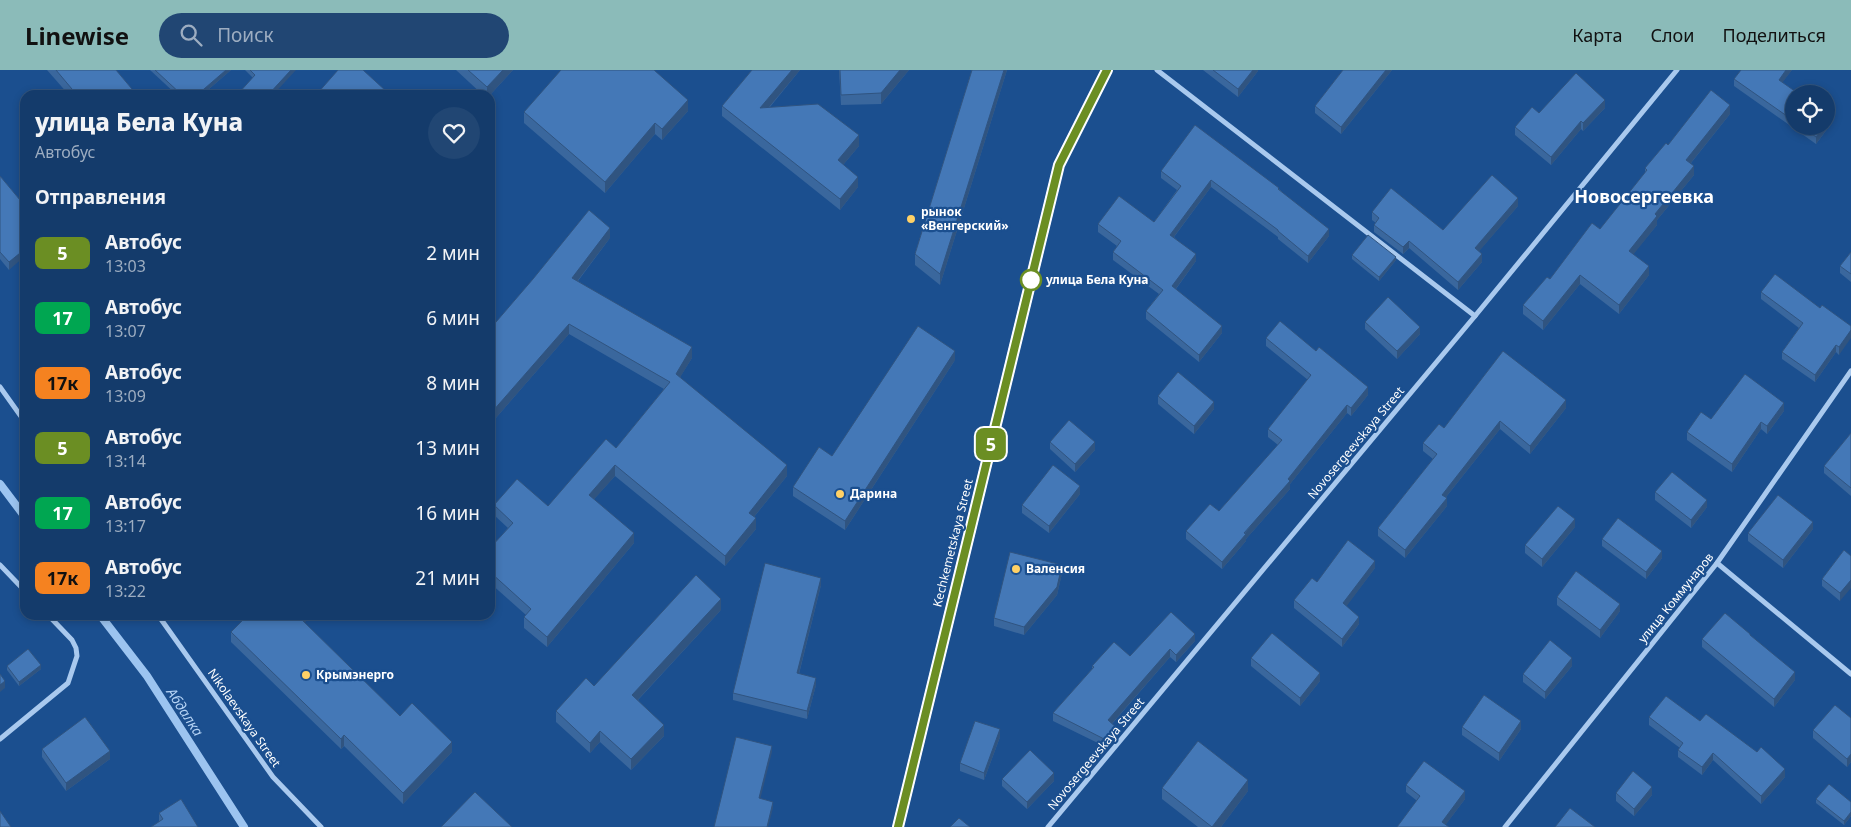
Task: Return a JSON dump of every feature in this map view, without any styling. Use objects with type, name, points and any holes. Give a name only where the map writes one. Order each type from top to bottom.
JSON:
[{"type":"main road","name":"Kechkemetskaya Street","points":[[898,827],[1059,165],[1107,70]]},
{"type":"street","points":[[1157,70],[1475,316]]},
{"type":"street","name":"Novosergeevskaya Street","points":[[1048,827],[1475,316],[1677,70]]},
{"type":"street","name":"улица Коммунаров","points":[[1505,827],[1717,563],[1851,371]]},
{"type":"street","points":[[0,387],[20,415]]},
{"type":"street","points":[[1717,563],[1851,674]]},
{"type":"street","points":[[0,565],[20,586]]},
{"type":"street","points":[[0,739],[68,683],[77,656],[76,648],[72,640],[53,620]]},
{"type":"street","name":"Nikolaevskaya Street","points":[[162,620],[273,778],[321,827]]},
{"type":"building","points":[[56,70],[116,70],[133,90],[73,90]]},
{"type":"building","points":[[155,70],[226,70],[203,90],[177,90]]},
{"type":"building","points":[[250,70],[291,70],[273,90],[242,90],[255,75]]},
{"type":"building","points":[[338,70],[363,70],[385,90],[320,90]]},
{"type":"building","points":[[468,70],[503,70],[487,87]]},
{"type":"building","points":[[561,70],[654,70],[688,100],[662,129],[655,123],[605,182],[524,112]]},
{"type":"building","points":[[752,70],[792,70],[760,108],[818,104],[859,135],[838,160],[858,177],[840,199],[722,106]]},
{"type":"building","points":[[840,70],[900,70],[881,93],[841,95]]},
{"type":"building","points":[[972,70],[1004,70],[940,274],[915,254]]},
{"type":"building","points":[[1213,70],[1253,70],[1238,89]]},
{"type":"building","points":[[1343,70],[1386,70],[1341,127],[1315,106]]},
{"type":"building","points":[[1741,70],[1786,70],[1779,80],[1786,85],[1785,115],[1734,79]]},
{"type":"building","points":[[1576,73],[1605,100],[1583,123],[1581,121],[1551,157],[1515,127],[1532,107],[1539,113]]},
{"type":"building","points":[[1711,90],[1730,105],[1686,160],[1694,166],[1655,214],[1657,216],[1629,251],[1649,266],[1619,305],[1580,275],[1543,321],[1523,305],[1547,277],[1550,279],[1592,223],[1600,229],[1647,170],[1645,168],[1666,143],[1668,145]]},
{"type":"building","points":[[1195,125],[1279,188],[1329,229],[1308,256],[1278,230],[1211,180],[1170,235],[1196,254],[1172,286],[1222,326],[1199,355],[1146,311],[1163,290],[1113,252],[1121,241],[1098,224],[1119,196],[1154,222],[1181,186],[1161,171]]},
{"type":"building","points":[[1492,175],[1518,198],[1475,248],[1482,254],[1458,282],[1409,241],[1403,247],[1374,225],[1379,218],[1372,212],[1391,188],[1443,230]]},
{"type":"building","points":[[0,176],[20,200],[20,253],[9,262],[0,252]]},
{"type":"building","points":[[589,210],[610,228],[572,278],[692,347],[676,374],[787,465],[749,513],[756,518],[725,556],[615,465],[589,495],[634,533],[547,637],[524,617],[531,609],[495,577],[495,543],[513,523],[495,504],[517,479],[548,506],[606,439],[616,448],[670,382],[569,324],[495,409],[495,323]]},
{"type":"building","points":[[1368,235],[1396,257],[1379,277],[1352,255]]},
{"type":"building","points":[[1851,252],[1851,274],[1840,266]]},
{"type":"building","points":[[1775,274],[1820,308],[1822,305],[1851,326],[1851,330],[1839,347],[1836,345],[1815,375],[1782,352],[1803,323],[1761,292]]},
{"type":"building","points":[[1388,297],[1420,327],[1397,351],[1365,322]]},
{"type":"building","points":[[1280,321],[1316,351],[1319,347],[1368,387],[1351,408],[1347,405],[1288,479],[1290,481],[1244,533],[1246,534],[1222,562],[1186,531],[1210,504],[1219,511],[1282,440],[1268,429],[1311,375],[1266,338]]},
{"type":"building","points":[[918,326],[955,351],[845,521],[793,487],[819,447],[832,456]]},
{"type":"building","points":[[1503,351],[1566,400],[1530,446],[1500,421],[1442,495],[1447,498],[1405,550],[1378,528],[1437,454],[1423,443],[1439,424],[1444,428]]},
{"type":"building","points":[[1178,372],[1214,402],[1194,426],[1158,396]]},
{"type":"building","points":[[1745,374],[1784,403],[1767,426],[1761,422],[1732,464],[1687,432],[1701,412],[1711,419]]},
{"type":"building","points":[[1069,420],[1095,442],[1075,464],[1050,442]]},
{"type":"building","points":[[1851,433],[1851,488],[1824,466]]},
{"type":"building","points":[[1053,465],[1080,486],[1049,526],[1022,505]]},
{"type":"building","points":[[1672,472],[1707,500],[1691,520],[1655,492]]},
{"type":"building","points":[[1778,495],[1813,522],[1783,560],[1748,533]]},
{"type":"building","points":[[1558,506],[1575,519],[1542,559],[1525,545]]},
{"type":"building","points":[[1618,518],[1662,551],[1646,572],[1602,539]]},
{"type":"building","points":[[1348,540],[1375,561],[1343,603],[1359,617],[1342,639],[1294,600],[1312,578],[1317,582]]},
{"type":"building","points":[[1844,550],[1851,556],[1851,580],[1840,593],[1822,579]]},
{"type":"building","points":[[1010,552],[1062,565],[1057,587],[1024,627],[994,618]]},
{"type":"building","points":[[765,563],[821,578],[797,673],[816,678],[807,711],[733,693]]},
{"type":"building","points":[[1576,571],[1620,604],[1600,630],[1557,597]]},
{"type":"building","points":[[696,575],[721,599],[632,695],[664,725],[631,759],[600,731],[590,743],[556,711],[586,678],[594,686]]},
{"type":"building","points":[[1171,612],[1195,634],[1176,655],[1170,649],[1108,720],[1118,729],[1108,741],[1053,713],[1114,642],[1130,656]]},
{"type":"building","points":[[1725,613],[1795,672],[1774,699],[1702,639]]},
{"type":"building","points":[[243,620],[302,620],[400,716],[412,703],[452,742],[403,793],[344,735],[341,739],[231,632]]},
{"type":"building","points":[[1272,633],[1320,673],[1300,698],[1251,658]]},
{"type":"building","points":[[1550,640],[1572,658],[1545,692],[1523,674]]},
{"type":"building","points":[[28,649],[41,665],[19,682],[7,666]]},
{"type":"building","points":[[0,674],[5,681],[0,685]]},
{"type":"building","points":[[1484,695],[1521,721],[1499,753],[1462,727]]},
{"type":"building","points":[[1666,696],[1700,721],[1706,714],[1757,752],[1761,747],[1785,769],[1761,796],[1713,753],[1702,767],[1678,750],[1683,743],[1649,717]]},
{"type":"building","points":[[1835,705],[1851,718],[1851,754],[1847,759],[1813,730]]},
{"type":"building","points":[[85,717],[110,751],[66,783],[42,749]]},
{"type":"building","points":[[975,721],[1000,729],[984,773],[960,763]]},
{"type":"building","points":[[736,737],[772,746],[759,798],[773,802],[767,827],[714,827]]},
{"type":"building","points":[[1198,741],[1248,780],[1212,827],[1162,788]]},
{"type":"building","points":[[1030,750],[1054,773],[1027,802],[1002,779]]},
{"type":"building","points":[[1424,761],[1465,791],[1442,822],[1449,827],[1397,827],[1420,796],[1406,785]]},
{"type":"building","points":[[1633,771],[1652,787],[1634,809],[1616,793]]},
{"type":"building","points":[[1829,784],[1851,802],[1851,812],[1844,821],[1816,799]]},
{"type":"building","points":[[475,792],[512,827],[441,827]]},
{"type":"building","points":[[181,799],[198,827],[151,827],[163,819],[159,813]]},
{"type":"building","points":[[1570,808],[1595,827],[1555,827]]},
{"type":"building","points":[[0,811],[11,827],[0,827]]},
{"type":"building","points":[[959,818],[970,827],[950,827]]},
{"type":"waterway","name":"Абдалка","points":[[0,484],[20,510]]},
{"type":"waterway","name":"Абдалка","points":[[104,620],[147,676],[244,827]]},
{"type":"bus line","name":"5","points":[[898,827],[1059,165],[1107,70]]},
{"type":"place","name":"рынок «Венгерский»","points":[[911,219]]},
{"type":"place","name":"улица Бела Куна","points":[[1031,280]]},
{"type":"place","name":"Дарина","points":[[840,494]]},
{"type":"place","name":"Валенсия","points":[[1016,569]]},
{"type":"place","name":"Крымэнерго","points":[[306,675]]},
{"type":"district","name":"Новосергеевка","points":[[1644,197]]}]
